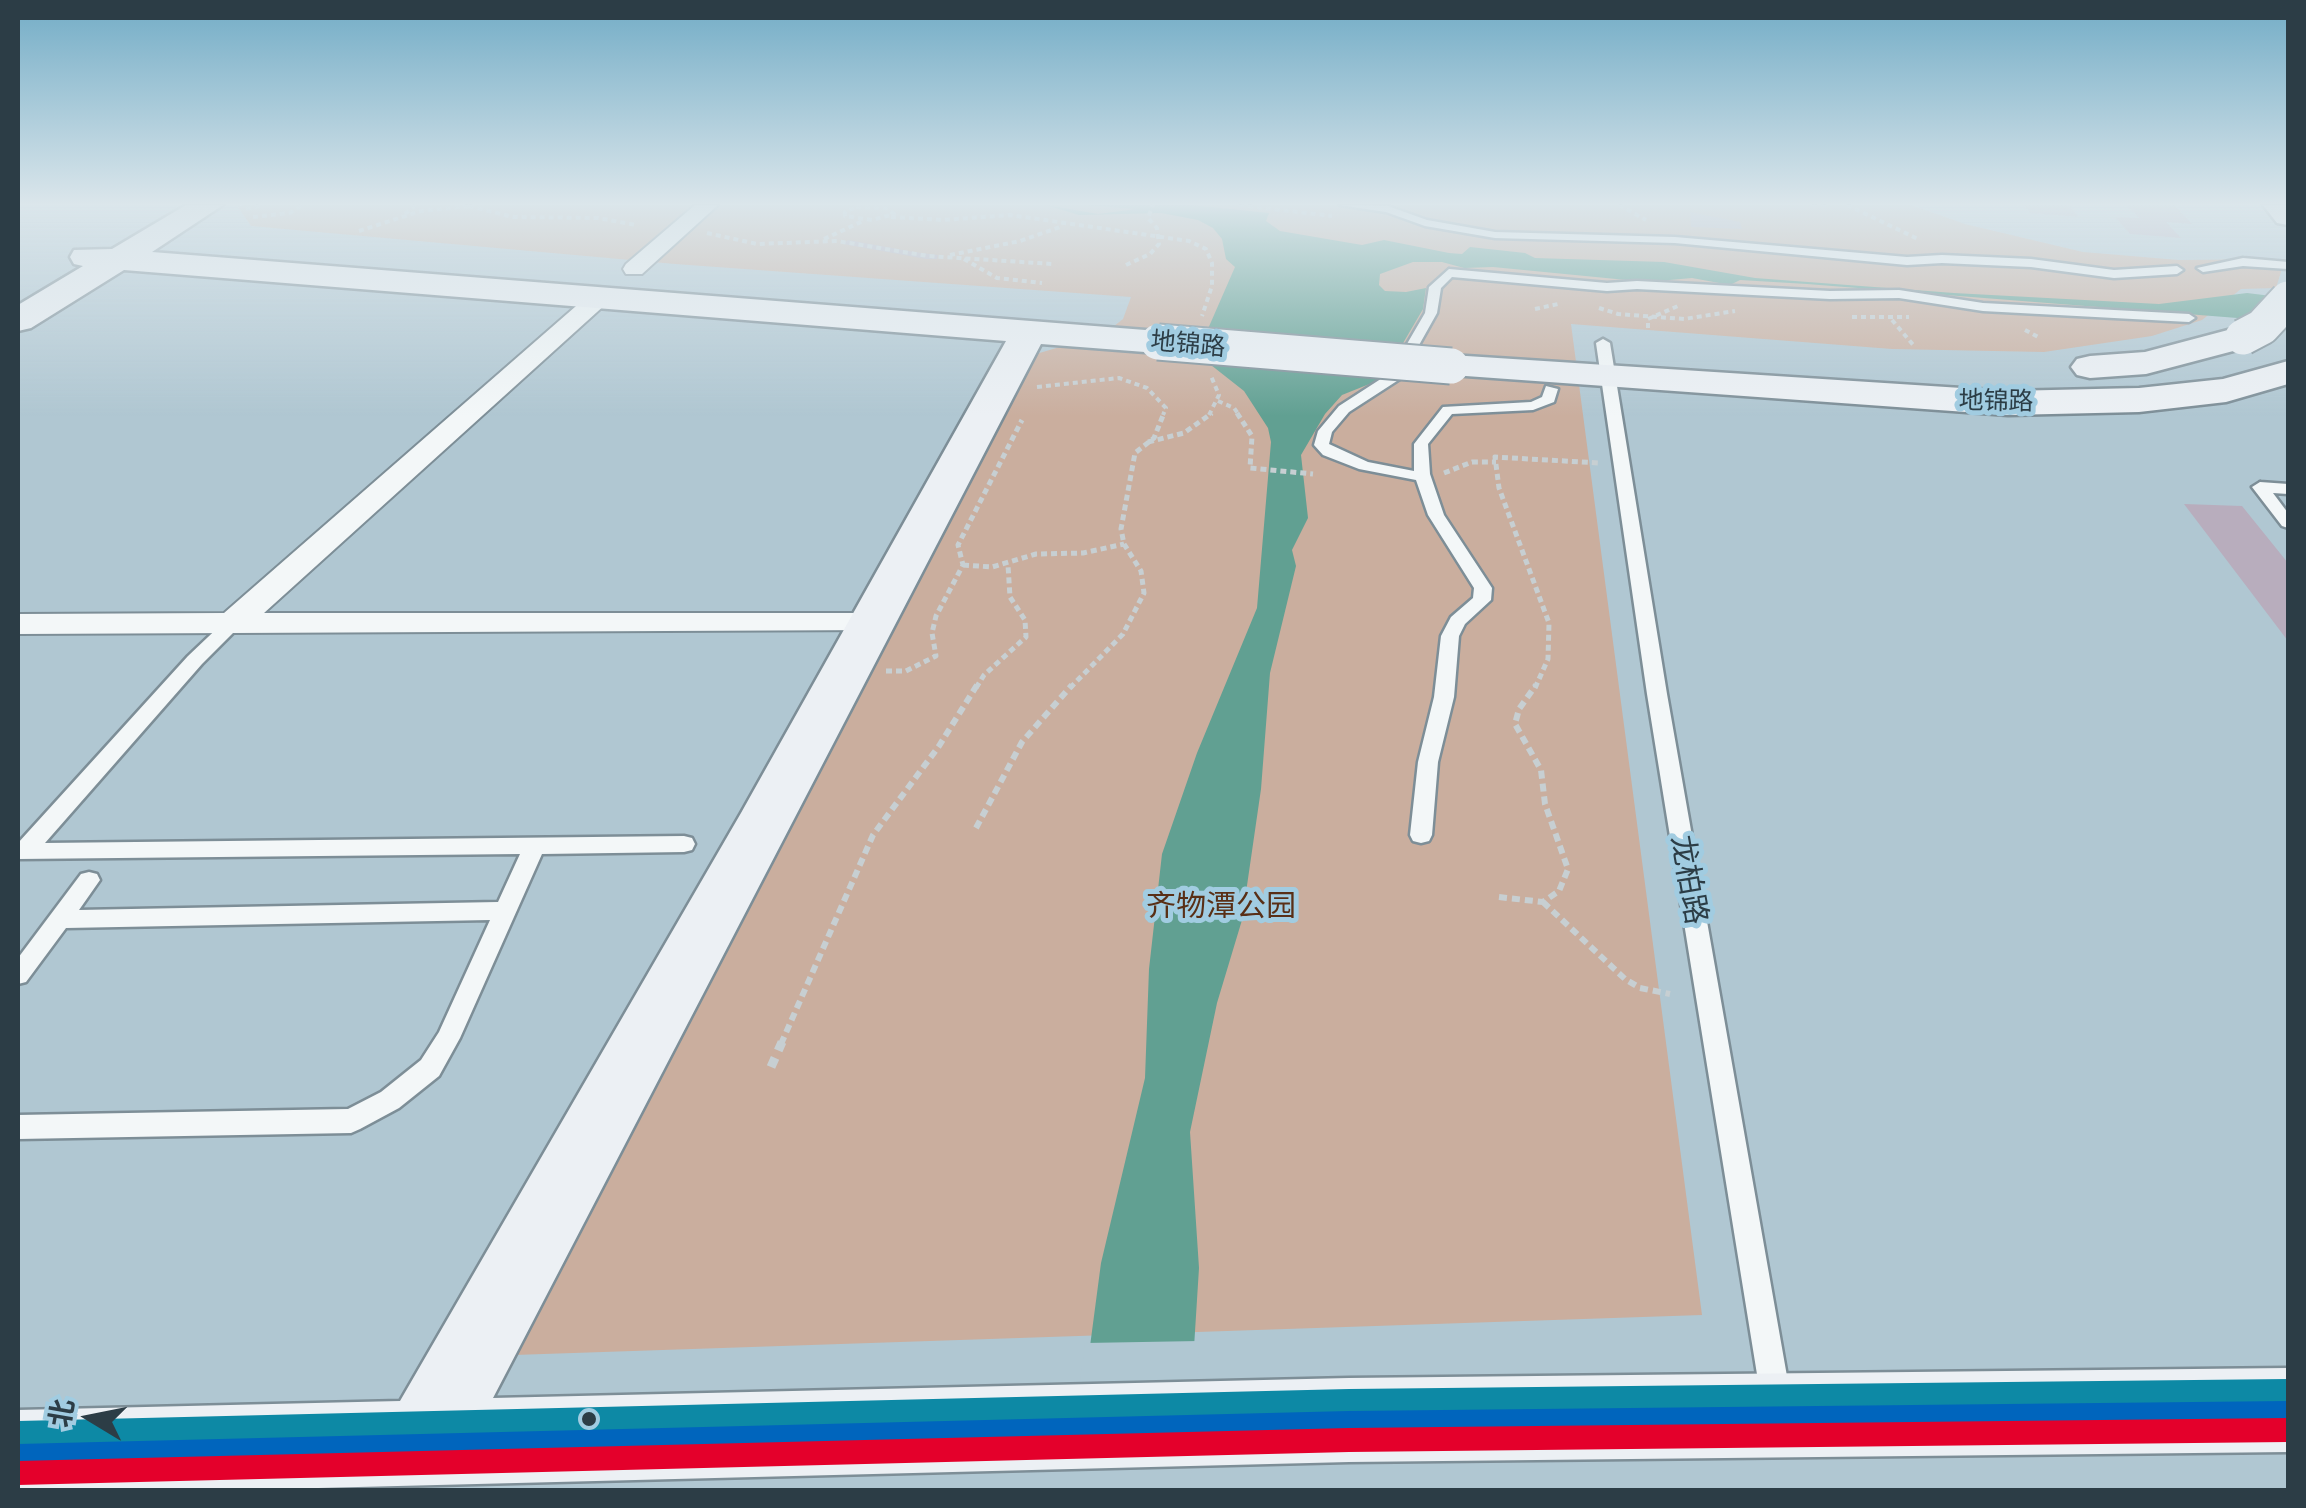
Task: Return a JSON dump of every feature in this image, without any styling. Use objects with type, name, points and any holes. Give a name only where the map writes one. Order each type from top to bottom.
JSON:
[{"type":"street","points":[[18,298],[61,275]]},
{"type":"street","points":[[18,320],[80,275]]},
{"type":"street","name":"地锦路","points":[[426,275],[599,298],[1035,308],[1158,342],[1458,343]]},
{"type":"street","points":[[728,275],[749,277]]},
{"type":"street","points":[[233,624],[599,298]]},
{"type":"street","name":"地锦路","points":[[1605,361],[1978,371],[2146,362],[2243,336],[2262,327],[2288,299]]},
{"type":"street","points":[[424,1442],[767,819],[876,647],[1035,308]]},
{"type":"street","name":"地锦路","points":[[1378,325],[1458,343],[1932,400],[2139,400],[2226,390],[2288,372]]},
{"type":"street","points":[[18,624],[233,624],[876,647]]},
{"type":"street","points":[[18,1453],[1349,1420],[2288,1410]]},
{"type":"lane","points":[[1423,477],[1364,466],[1328,452],[1321,445],[1325,431],[1344,408],[1395,376],[1432,313],[1434,287],[1447,275]]},
{"type":"lane","points":[[1477,275],[1608,287],[1637,284],[1830,295],[1909,295],[1983,307],[2190,318]]},
{"type":"lane","name":"龙柏路","points":[[1605,361],[1778,1416]]},
{"type":"lane","points":[[1421,835],[1428,762],[1444,697],[1450,636],[1457,621],[1482,600],[1483,588],[1436,515],[1423,477],[1420,444],[1440,415],[1462,408],[1534,406],[1549,398],[1551,389]]},
{"type":"lane","points":[[2288,489],[2260,487],[2288,523]]},
{"type":"lane","points":[[21,851],[195,660],[233,624]]},
{"type":"lane","points":[[21,851],[684,844]]},
{"type":"lane","points":[[18,1128],[351,1121],[390,1100],[430,1068],[448,1038],[535,845]]},
{"type":"lane","points":[[18,975],[89,880]]},
{"type":"lane","points":[[60,918],[504,911]]},
{"type":"path","points":[[992,275],[1035,308]]},
{"type":"path","points":[[1202,316],[1213,275]]},
{"type":"path","points":[[1891,319],[1915,347]]},
{"type":"path","points":[[1147,442],[1173,438],[1212,414],[1218,388],[1206,371]]},
{"type":"path","points":[[976,828],[1022,742],[1044,714],[1110,649],[1140,606],[1144,582],[1120,530],[1135,454],[1158,432],[1166,408],[1156,395],[1136,382],[1120,378],[1043,384],[1032,393]]},
{"type":"path","points":[[1218,401],[1234,408],[1245,421],[1252,436],[1250,468],[1313,474]]},
{"type":"path","points":[[876,647],[906,671],[936,656],[932,633],[936,616],[963,564],[958,546],[1025,411]]},
{"type":"path","points":[[1542,902],[1559,891],[1568,860],[1545,804],[1541,770],[1516,724],[1518,713],[1548,659],[1550,623],[1540,590],[1519,548],[1496,462],[1502,455],[1602,463]]},
{"type":"path","points":[[1423,477],[1472,462],[1496,462]]},
{"type":"path","points":[[963,564],[1008,564],[1036,554],[1083,553],[1124,544]]},
{"type":"path","points":[[771,1067],[872,835],[939,746],[984,675],[1026,636],[1025,620],[1010,597],[1008,564]]},
{"type":"path","points":[[1499,897],[1542,902],[1625,979],[1640,988],[1670,994]]},
{"type":"green space","name":"齐物潭公园","points":[[832,275],[2280,275],[2276,288],[2241,289],[2202,320],[2152,336],[2044,352],[1892,349],[1571,324],[1702,1315],[514,1355],[1036,354],[1104,334],[1123,319],[1131,297]]},
{"type":"shaded area","points":[[1231,275],[1380,275],[1379,285],[1385,291],[1426,288],[1423,309],[1382,379],[1342,395],[1325,414],[1301,455],[1308,518],[1292,550],[1296,566],[1270,673],[1261,789],[1242,920],[1217,1003],[1190,1132],[1199,1268],[1185,1490],[1071,1490],[1101,1263],[1145,1078],[1149,969],[1162,854],[1197,753],[1257,608],[1271,442],[1268,428],[1244,391],[1197,354]]},
{"type":"shaded area","points":[[1579,275],[1740,275],[1954,293],[2159,304],[2247,293],[2288,298],[2288,322],[1807,284],[1740,280],[1730,285],[1692,278],[1647,282]]},
{"type":"pier","points":[[1199,1341],[1190,1490],[1066,1490],[1085,1343]]},
{"type":"building","points":[[2184,504],[2242,506],[2288,563],[2288,641]]},
{"type":"transit line","points":[[18,1433],[1349,1400],[2288,1390]]},
{"type":"transit line","points":[[18,1453],[1349,1420],[2288,1410]]},
{"type":"transit line","points":[[18,1473],[1349,1440],[2288,1430]]}]
